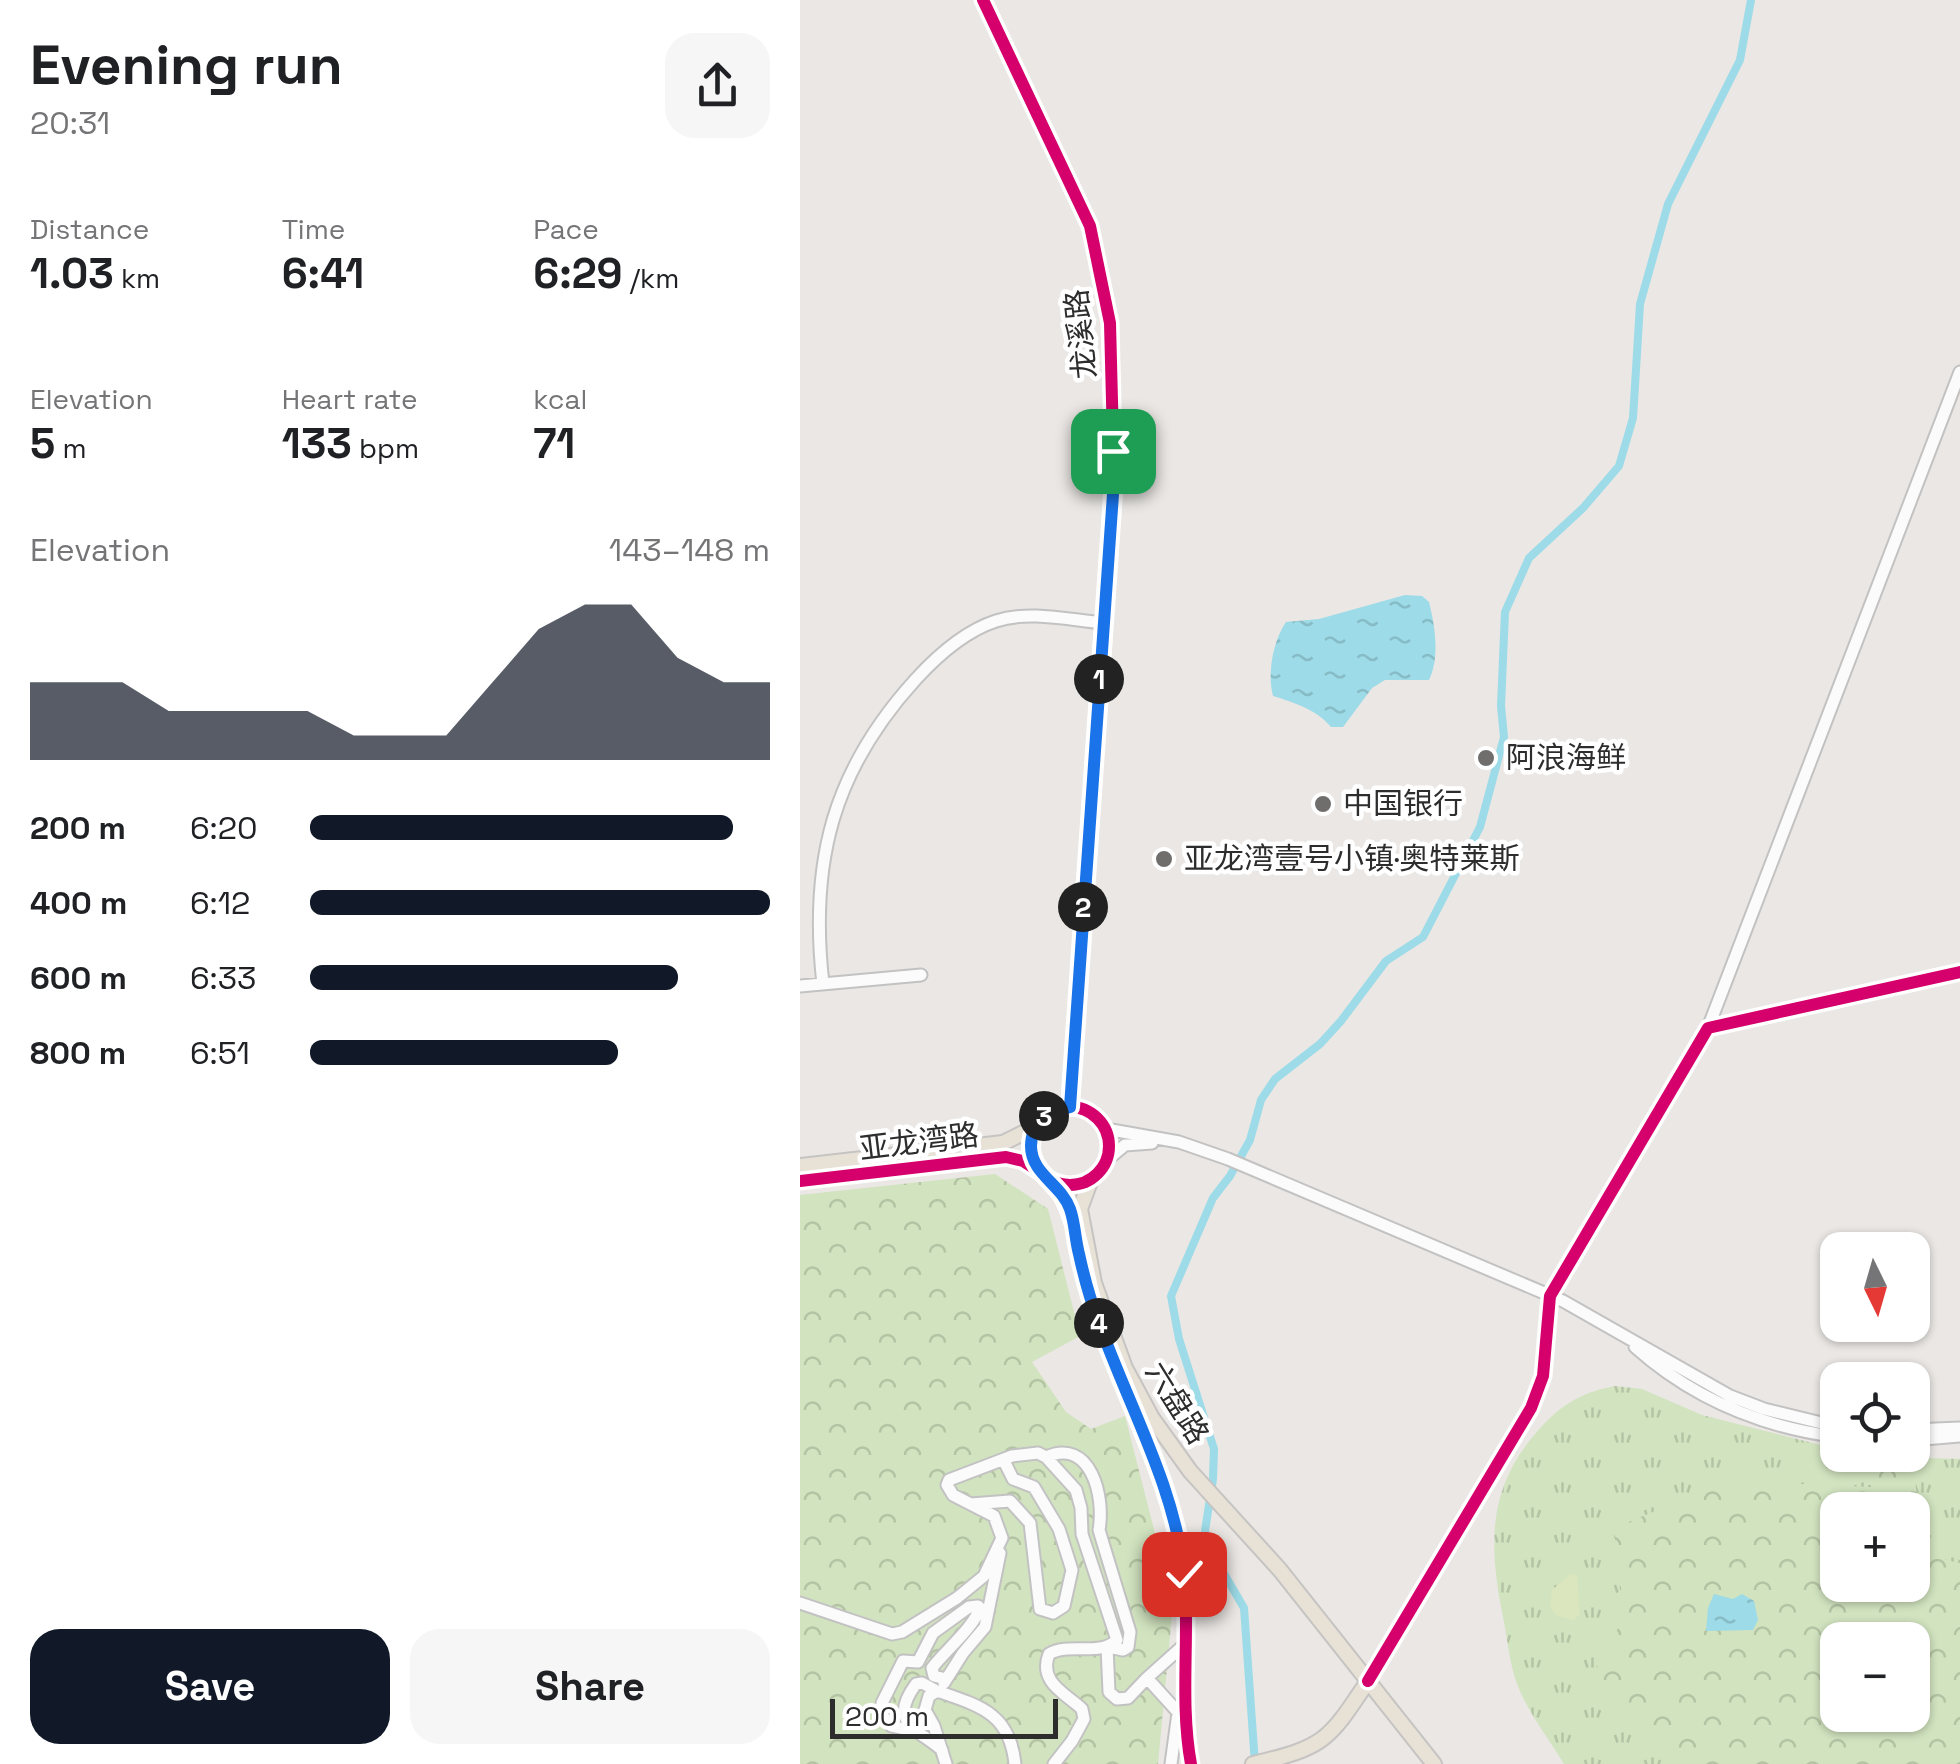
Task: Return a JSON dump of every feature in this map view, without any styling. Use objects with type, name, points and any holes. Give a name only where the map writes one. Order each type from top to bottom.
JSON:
[{"type":"main road","points":[[1070,1107],[1097,1118],[1106,1129],[1110,1144],[1107,1160],[1091,1180],[1073,1186],[1054,1182],[1040,1172],[1032,1158],[1030,1142],[1035,1127],[1056,1110],[1070,1107]]},
{"type":"main road","name":"亚龙湾路","points":[[800,1166],[1003,1143],[1035,1127]]},
{"type":"main road","name":"亚龙湾路","points":[[800,1181],[1006,1157],[1023,1161],[1040,1172]]},
{"type":"main road","name":"六盘路","points":[[1091,1180],[1081,1200],[1081,1218],[1094,1283],[1125,1368],[1145,1406],[1197,1479],[1280,1570],[1434,1764]]},
{"type":"main road","name":"六盘路","points":[[1054,1182],[1069,1207],[1096,1316],[1172,1513],[1182,1558],[1182,1717],[1191,1764]]},
{"type":"main road","points":[[1253,1764],[1317,1745],[1340,1724],[1368,1680]]},
{"type":"street","name":"龙溪路","points":[[983,0],[1090,226],[1110,323],[1114,480],[1070,1107]]},
{"type":"street","points":[[1368,1680],[1531,1408],[1543,1376],[1550,1296],[1708,1028],[1960,372]]},
{"type":"street","points":[[823,984],[820,886],[827,839],[857,756],[905,691],[933,661],[964,637],[997,621],[1033,616],[1103,623]]},
{"type":"street","points":[[1708,1028],[1960,972]]},
{"type":"street","points":[[800,986],[921,974]]},
{"type":"street","points":[[1106,1129],[1179,1142],[1228,1159],[1550,1296],[1730,1396],[1764,1409],[1820,1422]]},
{"type":"street","points":[[1107,1160],[1132,1143],[1179,1142]]},
{"type":"street","points":[[1613,1328],[1650,1361],[1700,1395],[1782,1428],[1820,1434]]},
{"type":"street","points":[[1930,1429],[1960,1428]]},
{"type":"street","points":[[1930,1438],[1960,1436]]},
{"type":"street","points":[[946,1764],[931,1716],[925,1710],[929,1696],[938,1691],[986,1628],[1002,1538],[994,1516],[949,1491],[949,1480],[1012,1456],[1046,1457],[1056,1452],[1080,1457],[1092,1471],[1102,1514],[1099,1530],[1130,1632],[1128,1647],[1065,1648],[1049,1654],[1046,1669],[1050,1679],[1062,1696],[1082,1709],[1084,1719],[1054,1764]]},
{"type":"street","points":[[1046,1457],[1076,1490],[1082,1534],[1117,1640],[1107,1647]]},
{"type":"street","points":[[970,1504],[1010,1501],[1022,1511],[1030,1523],[1040,1608],[1053,1613],[1064,1606],[1072,1570],[1059,1529],[1034,1488],[1012,1479],[1004,1462]]},
{"type":"street","points":[[800,1604],[888,1632],[902,1632],[984,1576],[1002,1538]]},
{"type":"street","points":[[942,1750],[913,1731],[891,1726],[881,1713],[889,1684],[902,1661],[918,1662],[933,1633],[969,1607],[978,1606],[976,1620],[932,1668],[934,1676],[946,1679]]},
{"type":"street","points":[[1107,1647],[1109,1692],[1117,1699],[1128,1698],[1185,1644]]},
{"type":"street","points":[[1147,1678],[1182,1717],[1171,1764]]},
{"type":"street","points":[[913,1731],[906,1714],[912,1688],[922,1683],[1000,1720],[1011,1738],[1014,1764]]},
{"type":"green space","points":[[995,1174],[1048,1209],[1080,1336],[1032,1362],[1066,1412],[1091,1429],[1125,1416],[1173,1604],[1158,1764],[800,1764],[800,1195]]},
{"type":"green space","points":[[1615,1386],[1642,1389],[1702,1415],[1820,1445],[1820,1472],[1930,1472],[1930,1458],[1960,1459],[1960,1764],[1564,1764],[1530,1711],[1513,1670],[1498,1590],[1494,1539],[1496,1515],[1511,1469],[1543,1425],[1584,1395]]},
{"type":"green space","points":[[1874,1472],[1914,1472],[1917,1492],[1820,1492],[1820,1602],[1930,1602],[1930,1557],[1960,1563],[1960,1764],[1678,1764],[1606,1701],[1596,1661],[1623,1621],[1614,1528],[1728,1481],[1871,1487]]},
{"type":"green space","points":[[1570,1574],[1577,1575],[1580,1614],[1574,1620],[1557,1616],[1550,1607],[1552,1590]]},
{"type":"water","points":[[1405,595],[1422,596],[1429,602],[1435,652],[1429,680],[1385,680],[1372,688],[1343,727],[1331,727],[1312,711],[1273,696],[1272,658],[1286,622],[1319,619]]},
{"type":"water","points":[[1714,1594],[1733,1599],[1742,1594],[1754,1601],[1758,1620],[1753,1630],[1706,1631]]},
{"type":"waterway","points":[[1255,1764],[1244,1608],[1212,1553],[1205,1531],[1214,1449],[1179,1339],[1171,1296],[1213,1198],[1250,1140],[1261,1100],[1275,1079],[1320,1044],[1341,1021],[1386,961],[1423,937],[1480,827],[1504,737],[1501,706],[1505,612],[1529,558],[1583,508],[1619,466],[1633,418],[1640,304],[1668,204],[1740,60],[1751,0]]},
{"type":"cycle path","points":[[983,0],[1090,226],[1110,323],[1114,479],[1070,1107]]},
{"type":"cycle path","points":[[1368,1681],[1531,1408],[1543,1376],[1550,1296],[1708,1028],[1960,972]]},
{"type":"cycle path","points":[[1070,1107],[1098,1118],[1109,1146],[1098,1174],[1070,1185],[1042,1174],[1031,1146],[1042,1118],[1070,1107]]},
{"type":"cycle path","points":[[800,1181],[1006,1157],[1023,1161],[1040,1172]]},
{"type":"cycle path","points":[[1053,1182],[1069,1212],[1095,1312],[1174,1519],[1186,1603],[1186,1710],[1191,1764]]},
{"type":"place","name":"阿浪海鲜","points":[[1486,758]]},
{"type":"place","name":"中国银行","points":[[1323,804]]},
{"type":"place","name":"亚龙湾壹号小镇·奥特莱斯","points":[[1164,859]]},
{"type":"route","points":[[1113,451],[1070,1107],[1044,1116],[1030,1142],[1032,1158],[1040,1172],[1054,1182],[1069,1207],[1086,1286],[1172,1513],[1184,1574]]}]
